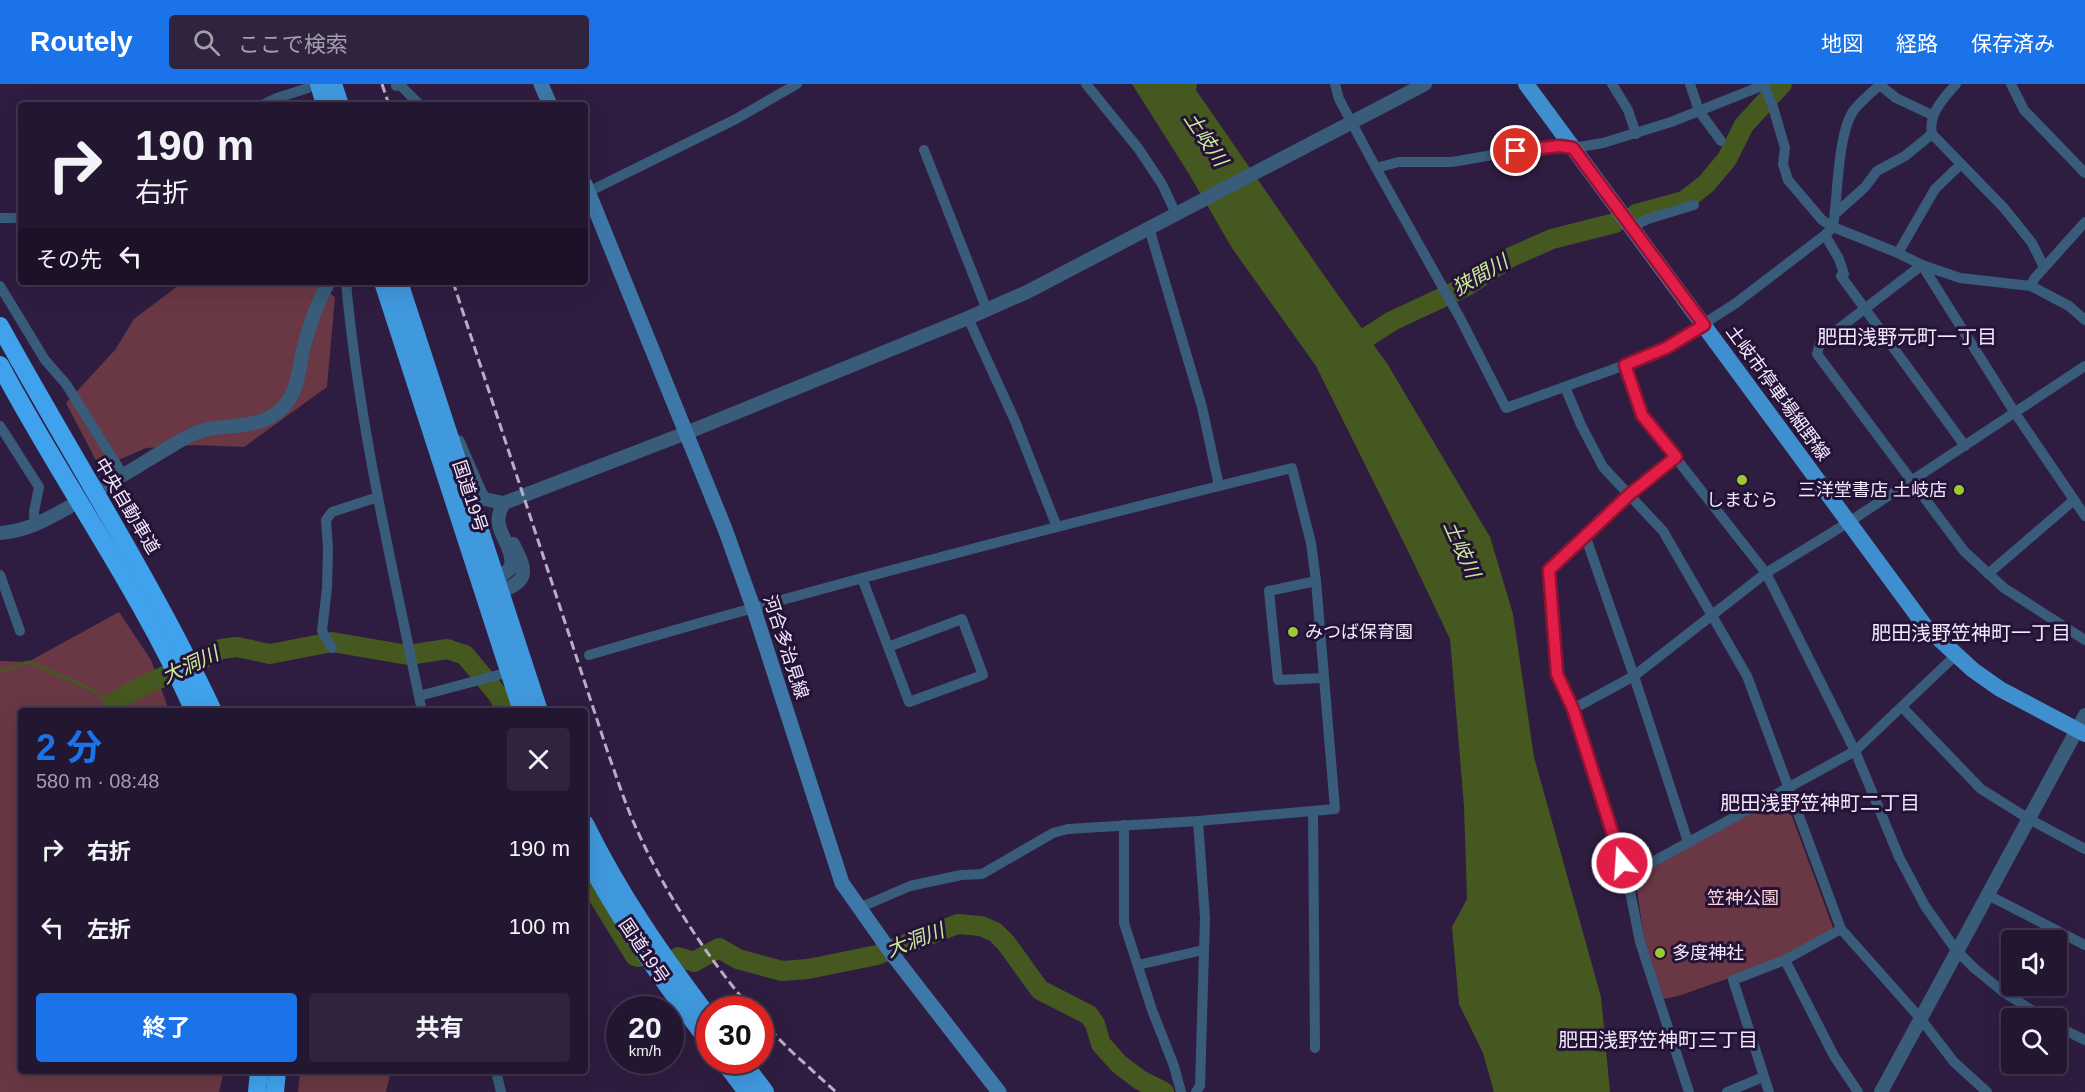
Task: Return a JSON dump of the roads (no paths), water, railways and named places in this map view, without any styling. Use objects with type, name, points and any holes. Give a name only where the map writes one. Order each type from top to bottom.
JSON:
[{"type":"highway","points":[[319,85],[325,102]]},
{"type":"highway","points":[[319,85],[337,102]]},
{"type":"highway","name":"国道19号","points":[[384,285],[538,708]]},
{"type":"highway","name":"国道19号","points":[[400,285],[441,408],[494,589],[500,674],[520,708]]},
{"type":"highway","name":"中央自動車道","points":[[0,326],[37,394],[132,555],[175,653],[193,708]]},
{"type":"highway","name":"中央自動車道","points":[[0,365],[26,414],[135,596],[211,708]]},
{"type":"highway","name":"国道19号","points":[[588,830],[635,915],[696,1000]]},
{"type":"highway","name":"国道19号","points":[[588,859],[635,939],[696,1024]]},
{"type":"highway","points":[[257,1092],[259,1074]]},
{"type":"highway","points":[[275,1092],[277,1074]]},
{"type":"highway","points":[[734,1074],[747,1092]]},
{"type":"highway","points":[[752,1074],[765,1092]]},
{"type":"main road","points":[[541,84],[549,102]]},
{"type":"main road","name":"土岐市停車場細野線","points":[[1531,86],[1573,148],[1925,626],[1956,655],[2000,689],[2082,726]]},
{"type":"main road","name":"河合多治見線","points":[[588,190],[725,529],[753,607],[842,883],[889,949],[999,1092]]},
{"type":"street","points":[[588,188],[736,119],[797,84]]},
{"type":"street","points":[[1086,84],[1138,148],[1162,184],[1176,214]]},
{"type":"street","points":[[1335,84],[1351,123],[1460,318],[1506,408],[1666,348],[1704,325],[1808,250],[1829,231],[1835,214],[1843,144],[1848,123],[1854,110],[1880,85],[1896,98],[1932,115]]},
{"type":"street","points":[[494,589],[519,582],[524,575],[523,566],[511,541],[505,518],[507,512],[524,497],[987,310],[1056,278],[1425,84]]},
{"type":"street","points":[[1612,84],[1628,110],[1636,134]]},
{"type":"street","points":[[1690,84],[1699,111],[1721,141]]},
{"type":"street","points":[[1956,84],[1932,115],[1930,126],[1932,134],[1994,197],[2032,243],[2044,267]]},
{"type":"street","points":[[2011,84],[2024,110],[2085,173]]},
{"type":"street","points":[[268,102],[319,85]]},
{"type":"street","points":[[396,86],[400,85],[417,102]]},
{"type":"street","points":[[1376,168],[1399,162],[1452,162],[1538,147],[1573,148],[1603,143],[1636,134],[1765,86],[1785,148],[1783,164],[1788,180],[1829,231],[1842,266],[1844,274],[1841,276],[1965,446]]},
{"type":"street","points":[[1835,214],[1853,199],[1877,171],[1905,156],[1932,134]]},
{"type":"street","points":[[924,150],[987,310]]},
{"type":"street","points":[[1898,253],[1935,189],[1961,164]]},
{"type":"street","points":[[1631,227],[1648,219],[1694,205]]},
{"type":"street","points":[[0,218],[18,218]]},
{"type":"street","points":[[2031,286],[2044,267],[2085,222]]},
{"type":"street","points":[[1149,228],[1202,407],[1219,486]]},
{"type":"street","points":[[1829,231],[1898,253],[1922,265],[1960,278],[2031,286],[2069,306],[2085,320]]},
{"type":"street","points":[[1922,265],[1820,343],[1817,354],[1964,552],[2004,588],[2085,640]]},
{"type":"street","points":[[1922,265],[2015,413],[2085,516]]},
{"type":"street","points":[[104,486],[201,431],[251,425],[280,411],[290,398],[296,384],[309,332],[321,295],[327,285]]},
{"type":"street","points":[[346,285],[352,345],[378,497],[421,708]]},
{"type":"street","points":[[0,286],[45,360],[66,384],[123,476]]},
{"type":"street","points":[[968,318],[1015,421],[1058,527]]},
{"type":"street","points":[[1625,365],[1642,415],[1766,573],[1854,751],[1899,857],[1925,906],[1956,950],[1974,968],[2002,991],[2028,1008]]},
{"type":"street","points":[[1573,709],[1634,676],[1766,573],[1849,522],[2085,366]]},
{"type":"street","points":[[1565,387],[1581,425],[1603,466],[1663,531],[1747,676],[1841,929],[1920,1018],[1954,1062],[1987,1092]]},
{"type":"street","points":[[441,408],[484,499],[504,503],[517,497],[524,497]]},
{"type":"street","points":[[0,426],[39,487],[34,512],[35,526]]},
{"type":"street","points":[[1676,457],[1630,494],[1549,570],[1557,674],[1573,709],[1627,876],[1640,942],[1689,1092]]},
{"type":"street","points":[[590,655],[753,607],[1292,468],[1311,543],[1316,581],[1335,809],[1068,829],[1053,833],[982,874],[961,875],[910,886],[859,908]]},
{"type":"street","points":[[332,648],[322,631],[327,588],[326,520],[332,512],[378,497]]},
{"type":"street","points":[[1988,574],[2074,500]]},
{"type":"street","points":[[494,589],[511,568],[512,560],[508,546],[498,528],[498,518],[504,503]]},
{"type":"street","points":[[0,533],[15,532],[35,526],[69,507]]},
{"type":"street","points":[[1585,536],[1688,842]]},
{"type":"street","points":[[0,574],[20,631]]},
{"type":"street","points":[[862,578],[888,647],[909,702],[983,675],[962,619],[888,647]]},
{"type":"street","points":[[1316,581],[1269,591],[1278,680],[1323,678]]},
{"type":"street","points":[[1627,876],[1854,751],[1956,655]]},
{"type":"street","points":[[419,696],[500,674]]},
{"type":"street","points":[[1902,707],[1981,789],[2029,819],[2085,849]]},
{"type":"street","points":[[1881,1092],[1986,894],[2082,726]]},
{"type":"street","points":[[1313,811],[1315,1048]]},
{"type":"street","points":[[1196,1092],[1200,1086],[1205,918],[1198,821]]},
{"type":"street","points":[[1124,825],[1124,923],[1181,1092]]},
{"type":"street","points":[[1986,894],[2085,945]]},
{"type":"street","points":[[1769,1092],[1733,980],[1785,960],[1841,929]]},
{"type":"street","points":[[1138,965],[1203,950]]},
{"type":"street","points":[[1785,960],[1834,1056],[1858,1092]]},
{"type":"street","points":[[2067,1031],[2085,1040]]},
{"type":"street","points":[[497,1074],[501,1092]]},
{"type":"street","points":[[1727,1092],[1763,1077]]},
{"type":"water","name":"土岐川","points":[[1132,84],[1197,84],[1196,90],[1388,365],[1490,537],[1513,614],[1534,757],[1601,997],[1610,1092],[1494,1092],[1483,1053],[1459,1004],[1452,927],[1467,899],[1464,806],[1450,639],[1316,366],[1232,248],[1189,174]]},
{"type":"waterway","name":"狭間川","points":[[1636,214],[1684,201],[1706,184],[1727,159],[1744,125],[1782,84]]},
{"type":"waterway","name":"狭間川","points":[[1353,346],[1392,321],[1467,286],[1511,257],[1552,239],[1615,223]]},
{"type":"waterway","name":"大洞川","points":[[113,703],[140,687],[221,649],[237,647],[270,654],[332,642],[408,655],[447,649],[465,655],[499,696],[505,708]]},
{"type":"waterway","name":"大洞川","points":[[0,671],[28,662],[82,685],[113,703]]},
{"type":"waterway","name":"大洞川","points":[[588,880],[635,956],[639,957]]},
{"type":"waterway","name":"大洞川","points":[[678,957],[694,962],[719,948],[738,959],[782,971],[808,969],[877,955],[958,924],[981,926],[995,932],[1006,943],[1040,990],[1089,1015],[1095,1024],[1101,1044],[1119,1064],[1140,1080],[1164,1092]]},
{"type":"railway","points":[[382,84],[388,102]]},
{"type":"railway","points":[[454,285],[609,756],[630,813],[657,871],[685,920],[741,996]]},
{"type":"railway","points":[[774,1034],[836,1092]]},
{"type":"place","name":"しまむら","points":[[1742,480]]},
{"type":"place","name":"三洋堂書店 土岐店","points":[[1959,490]]},
{"type":"place","name":"みつば保育園","points":[[1293,632]]},
{"type":"place","name":"多度神社","points":[[1660,953]]},
{"type":"district","name":"肥田浅野元町一丁目","points":[[1907,337]]},
{"type":"district","name":"肥田浅野笠神町一丁目","points":[[1971,633]]},
{"type":"district","name":"肥田浅野笠神町二丁目","points":[[1820,803]]},
{"type":"district","name":"肥田浅野笠神町三丁目","points":[[1658,1040]]},
{"type":"park label","name":"笠神公園","points":[[1743,898]]}]
